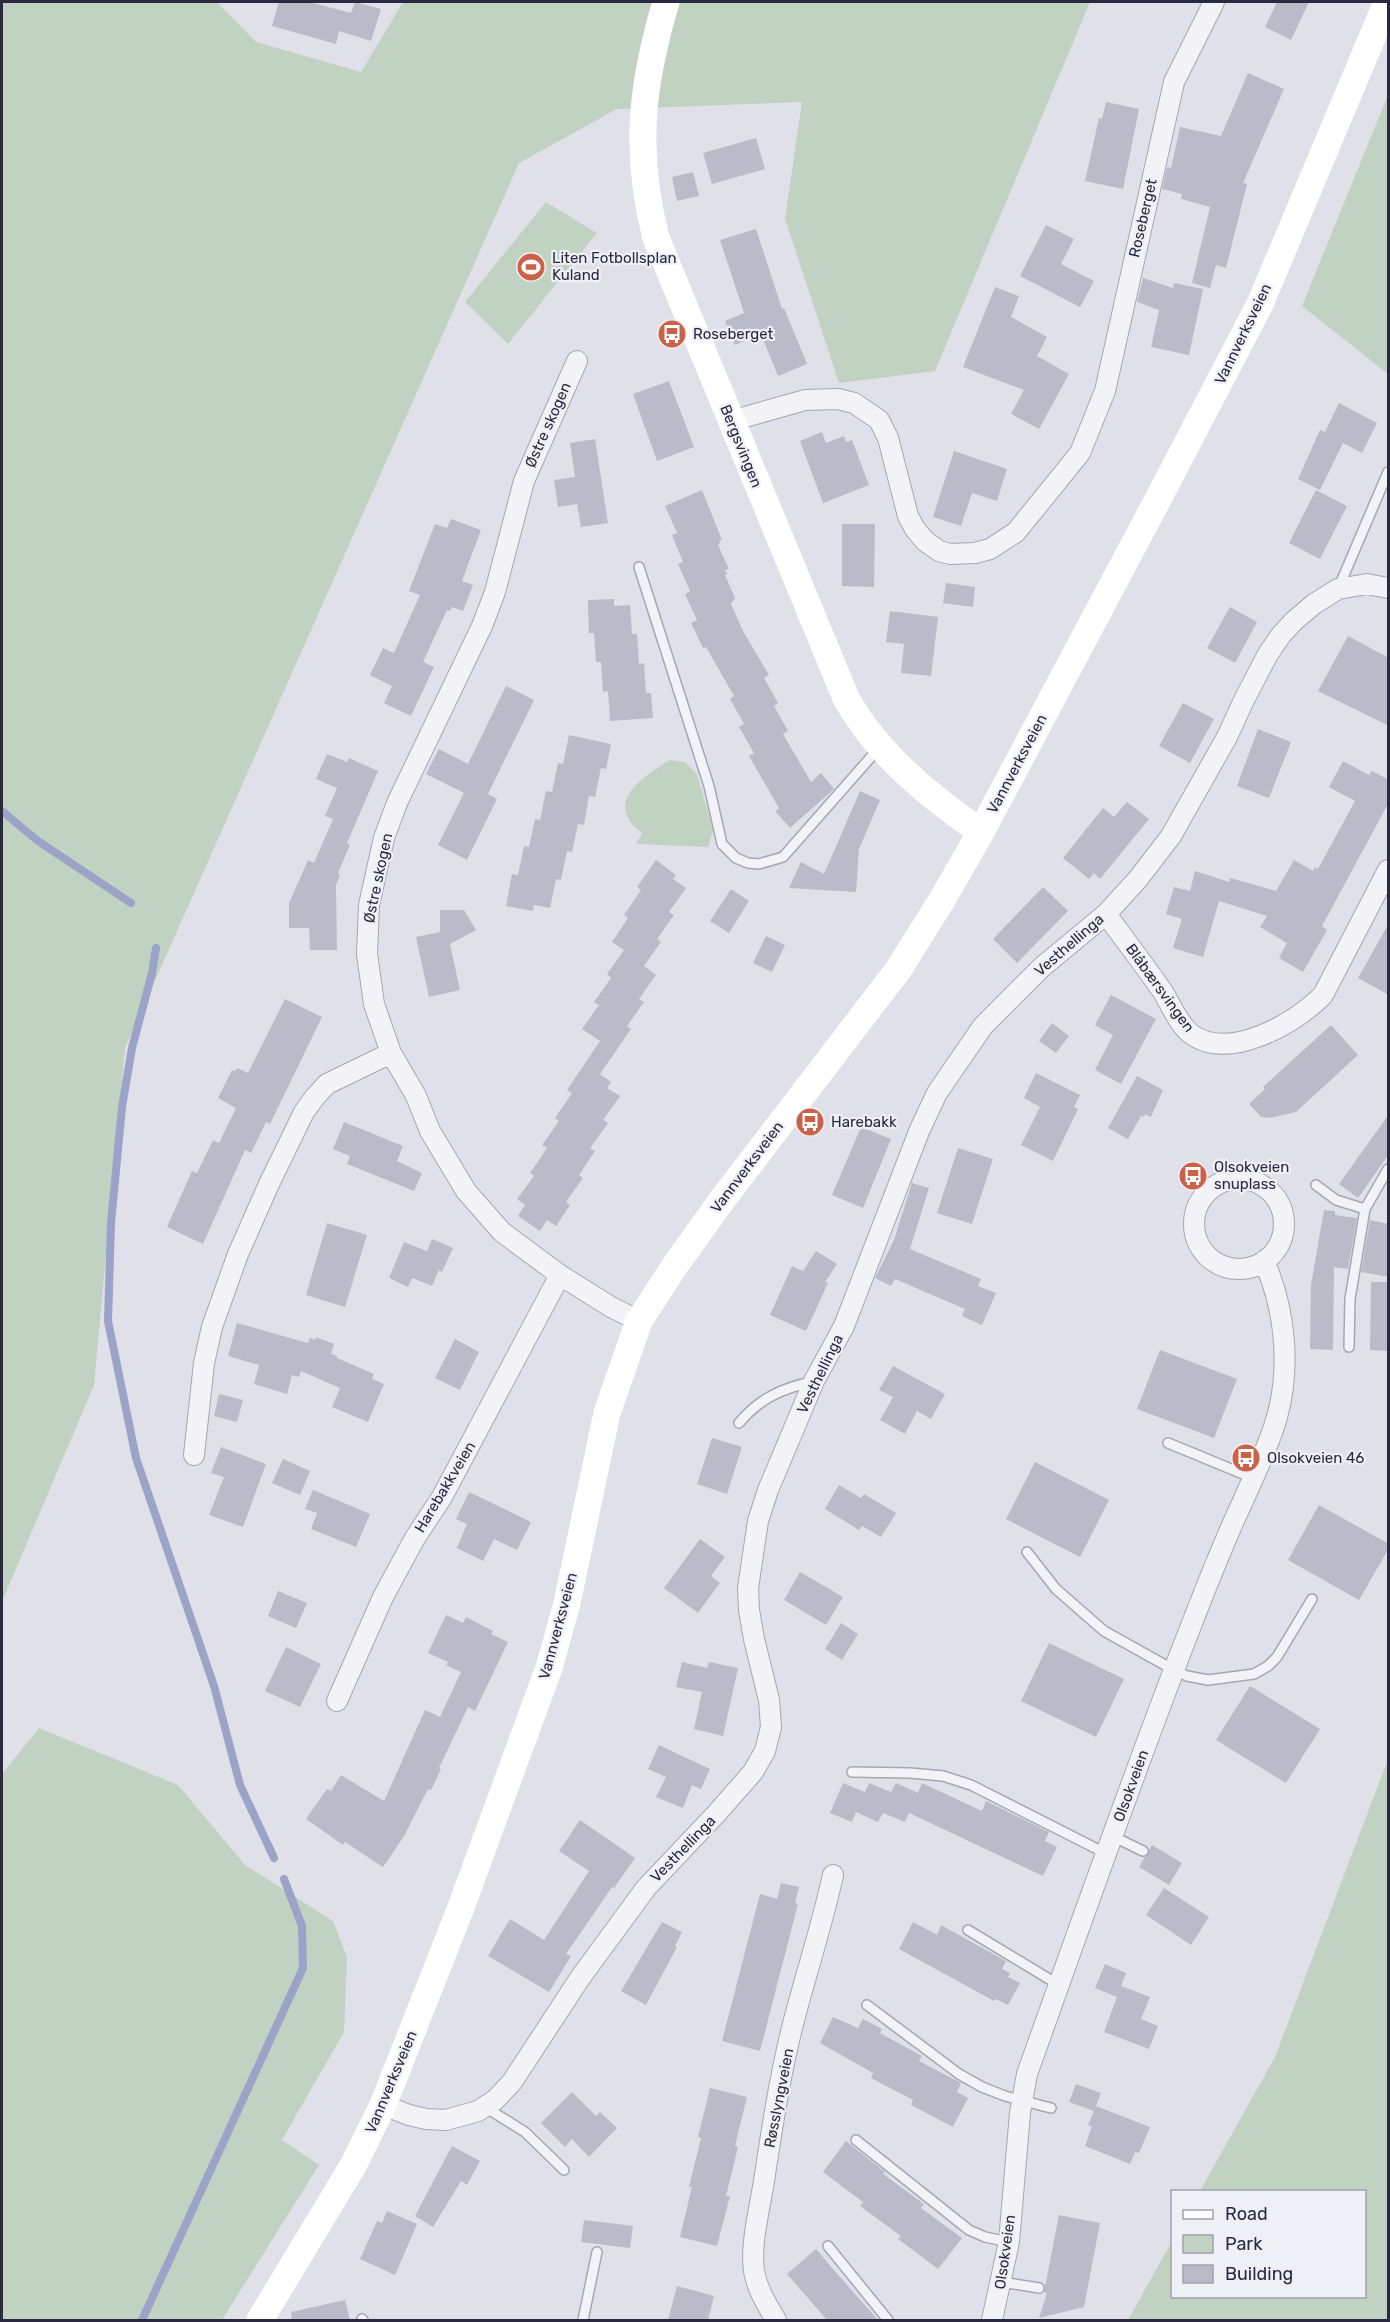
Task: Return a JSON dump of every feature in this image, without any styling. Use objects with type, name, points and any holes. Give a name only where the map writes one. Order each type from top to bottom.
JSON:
[{"type":"main road","name":"Bergsvingen","points":[[666,2],[649,70],[642,140],[645,189],[656,238],[846,699],[864,730],[880,747],[921,786],[981,832]]},
{"type":"main road","name":"Vannverksveien","points":[[260,2320],[354,2164],[383,2105],[460,1910],[550,1665],[567,1603],[607,1413],[639,1321],[722,1200],[898,970],[981,832],[1260,304],[1387,2]]},
{"type":"street","name":"Roseberget","points":[[731,421],[806,400],[838,399],[854,403],[879,420],[888,438],[908,516],[926,541],[939,551],[950,554],[975,553],[990,549],[1016,532],[1080,453],[1105,391],[1174,82],[1214,2]]},
{"type":"street","name":"Østre skogen","points":[[577,361],[524,480],[495,592],[482,626],[398,803],[384,838],[369,905],[367,954],[374,1004],[391,1053],[416,1096],[429,1131],[466,1191],[502,1232],[560,1275],[611,1307],[639,1321]]},
{"type":"street","points":[[1338,589],[1367,584],[1389,588]]},
{"type":"street","name":"Vesthellinga","points":[[383,2105],[426,2119],[447,2120],[464,2117],[485,2107],[513,2082],[586,1969],[646,1887],[753,1772],[765,1751],[771,1727],[771,1713],[749,1610],[748,1588],[759,1521],[768,1490],[814,1381],[844,1326],[920,1129],[937,1094],[983,1026],[1042,967],[1106,914],[1171,836],[1227,737],[1268,654],[1281,635],[1301,615],[1338,589]]},
{"type":"street","name":"Blåbærsvingen","points":[[1106,914],[1163,992],[1190,1034],[1202,1041],[1219,1043],[1242,1041],[1280,1028],[1309,1010],[1323,995],[1389,870]]},
{"type":"street","points":[[194,1455],[204,1363],[212,1327],[238,1254],[304,1112],[327,1084],[391,1053]]},
{"type":"street","points":[[1229,1179],[1245,1179],[1260,1183],[1276,1199],[1284,1221],[1282,1236],[1276,1250],[1264,1261],[1251,1267],[1237,1269],[1223,1266],[1210,1259],[1201,1248],[1195,1235],[1193,1221],[1196,1207],[1214,1185],[1229,1179]]},
{"type":"street","name":"Olsokveien","points":[[992,2320],[1009,2242],[1022,2101],[1027,2074],[1174,1670],[1277,1416],[1282,1388],[1281,1315],[1274,1284],[1264,1261]]},
{"type":"street","name":"Harebakkveien","points":[[337,1701],[383,1597],[415,1538],[453,1477],[560,1275]]},
{"type":"street","name":"Røsslyngveien","points":[[776,2320],[765,2302],[754,2269],[760,2209],[782,2075],[833,1875]]},
{"type":"lane","points":[[1338,589],[1389,472]]},
{"type":"lane","points":[[639,567],[709,786],[722,844],[736,858],[748,863],[759,864],[783,857],[880,747]]},
{"type":"lane","points":[[1349,1347],[1350,1299],[1365,1209],[1389,1169]]},
{"type":"lane","points":[[1316,1185],[1336,1200],[1365,1209]]},
{"type":"lane","points":[[739,1423],[753,1407],[786,1388],[814,1381]]},
{"type":"lane","points":[[1168,1443],[1253,1478]]},
{"type":"lane","points":[[1027,1552],[1038,1568],[1064,1596],[1104,1631],[1174,1670],[1187,1676],[1208,1680],[1254,1674],[1268,1666],[1277,1657],[1312,1599]]},
{"type":"lane","points":[[852,1772],[943,1776],[971,1785],[1109,1844],[1143,1851]]},
{"type":"lane","points":[[968,1930],[1059,1985]]},
{"type":"lane","points":[[867,2005],[959,2073],[982,2087],[1051,2108]]},
{"type":"lane","points":[[485,2107],[525,2132],[564,2170]]},
{"type":"lane","points":[[856,2140],[969,2230],[985,2237],[1009,2242]]},
{"type":"lane","points":[[828,2246],[888,2320]]},
{"type":"lane","points":[[583,2320],[597,2252]]},
{"type":"lane","points":[[1002,2282],[1039,2288]]},
{"type":"green space","points":[[2,2],[217,2],[256,42],[361,72],[403,2],[1090,2],[935,371],[839,383],[785,219],[802,102],[617,109],[519,163],[125,1048],[94,1385],[2,1602]]},
{"type":"green space","points":[[1388,95],[1388,374],[1302,306]]},
{"type":"green space","name":"Liten Fotbollsplan Kuland","points":[[546,202],[597,233],[508,344],[465,302]]},
{"type":"green space","points":[[670,760],[685,762],[697,774],[713,830],[708,847],[636,844],[642,833],[631,822],[626,811],[626,801],[638,783]]},
{"type":"green space","points":[[39,1728],[178,1785],[245,1865],[333,1921],[347,1957],[344,2032],[282,2140],[319,2165],[222,2320],[2,2320],[2,1774]]},
{"type":"green space","points":[[1388,1759],[1388,2320],[1128,2320],[1171,2243],[1171,2298],[1366,2298],[1366,2190],[1201,2190],[1275,2057]]},
{"type":"building","points":[[279,2],[309,2],[351,13],[355,2],[381,9],[371,41],[339,31],[336,44],[272,26]]},
{"type":"building","points":[[1277,2],[1309,2],[1291,40],[1265,27]]},
{"type":"building","points":[[1248,73],[1284,89],[1243,183],[1247,184],[1226,268],[1216,265],[1210,288],[1192,283],[1210,207],[1181,199],[1182,194],[1162,189],[1167,167],[1171,168],[1180,127],[1221,136]]},
{"type":"building","points":[[1106,102],[1139,109],[1123,189],[1085,181],[1099,118],[1102,119]]},
{"type":"building","points":[[756,138],[765,169],[712,184],[703,153]]},
{"type":"building","points":[[693,172],[699,196],[677,201],[672,177]]},
{"type":"building","points":[[1046,225],[1074,239],[1061,264],[1094,281],[1080,307],[1020,276]]},
{"type":"building","points":[[756,229],[782,309],[784,308],[807,364],[778,376],[761,334],[735,345],[725,321],[744,313],[720,240]]},
{"type":"building","points":[[1143,278],[1173,288],[1174,283],[1203,289],[1189,355],[1151,347],[1159,310],[1137,302]]},
{"type":"building","points":[[995,287],[1019,296],[1011,317],[1047,337],[1037,356],[1069,374],[1039,429],[1011,414],[1024,390],[963,367]]},
{"type":"building","points":[[669,381],[694,447],[657,461],[633,394]]},
{"type":"building","points":[[1339,403],[1377,423],[1362,453],[1343,443],[1320,490],[1298,479],[1320,430],[1325,432]]},
{"type":"building","points":[[822,432],[826,443],[844,436],[846,442],[852,440],[869,485],[823,503],[800,441]]},
{"type":"building","points":[[595,439],[608,523],[581,527],[577,504],[558,507],[554,480],[575,477],[570,443]]},
{"type":"building","points":[[954,451],[1007,469],[997,501],[972,493],[961,526],[933,517]]},
{"type":"building","points":[[702,490],[722,540],[718,545],[729,569],[725,570],[727,574],[725,575],[735,598],[731,604],[744,633],[769,675],[764,678],[778,703],[774,706],[788,731],[783,734],[811,782],[821,773],[834,789],[790,828],[775,811],[779,808],[749,756],[754,753],[739,727],[744,724],[730,699],[734,696],[706,647],[703,648],[691,623],[697,620],[685,594],[690,591],[678,564],[683,562],[672,535],[677,533],[665,506]]},
{"type":"building","points":[[1316,490],[1347,506],[1320,559],[1289,543]]},
{"type":"building","points":[[451,519],[481,530],[462,581],[473,585],[463,611],[452,607],[450,611],[447,610],[423,662],[434,667],[411,716],[384,703],[392,686],[370,675],[383,648],[394,653],[420,595],[409,591],[435,524],[447,528]]},
{"type":"building","points":[[842,524],[875,524],[874,587],[842,586]]},
{"type":"building","points":[[946,583],[975,587],[973,607],[943,603]]},
{"type":"building","points":[[614,599],[614,606],[630,605],[632,634],[637,634],[639,664],[644,663],[646,693],[651,693],[653,718],[610,721],[608,691],[603,692],[601,662],[596,662],[594,633],[589,633],[588,600]]},
{"type":"building","points":[[1230,607],[1257,622],[1235,663],[1207,648]]},
{"type":"building","points":[[890,611],[938,617],[931,676],[901,673],[904,644],[886,642]]},
{"type":"building","points":[[1348,636],[1389,658],[1389,726],[1318,691]]},
{"type":"building","points":[[506,686],[534,700],[488,794],[497,799],[467,860],[438,845],[464,793],[426,774],[439,749],[468,764]]},
{"type":"building","points":[[1183,703],[1214,719],[1190,763],[1159,746]]},
{"type":"building","points":[[1258,729],[1291,742],[1269,798],[1237,786]]},
{"type":"building","points":[[569,735],[611,744],[606,769],[601,768],[595,797],[589,796],[584,825],[578,824],[572,852],[567,851],[561,880],[556,879],[550,908],[534,905],[533,911],[506,906],[512,874],[518,875],[524,846],[529,847],[535,819],[540,820],[546,791],[552,792],[558,763],[563,764]]},
{"type":"building","points":[[327,754],[347,762],[349,758],[378,771],[347,843],[350,845],[338,873],[340,875],[336,885],[337,950],[310,950],[309,928],[289,928],[289,903],[308,860],[314,863],[333,819],[325,816],[337,788],[316,779]]},
{"type":"building","points":[[1343,761],[1369,775],[1372,771],[1389,780],[1389,802],[1322,926],[1327,930],[1303,972],[1279,958],[1287,943],[1260,927],[1267,916],[1219,901],[1203,957],[1173,948],[1182,919],[1166,914],[1174,887],[1190,891],[1195,871],[1229,882],[1230,878],[1276,891],[1294,860],[1313,871],[1315,867],[1318,869],[1355,801],[1329,787]]},
{"type":"building","points":[[860,791],[880,800],[859,849],[856,892],[789,888],[801,862],[824,874]]},
{"type":"building","points":[[1127,802],[1149,819],[1100,879],[1094,873],[1089,879],[1063,858],[1103,808],[1114,817]]},
{"type":"building","points":[[656,860],[676,875],[673,879],[686,888],[669,912],[674,915],[657,939],[661,942],[644,966],[656,975],[639,999],[644,1002],[627,1026],[631,1029],[600,1074],[611,1082],[607,1088],[620,1096],[603,1120],[608,1123],[590,1148],[595,1151],[579,1175],[583,1178],[566,1202],[570,1205],[556,1226],[547,1220],[540,1231],[518,1216],[525,1205],[517,1199],[534,1176],[530,1173],[547,1148],[542,1145],[559,1121],[555,1118],[572,1093],[567,1090],[600,1041],[582,1029],[599,1005],[594,1002],[611,978],[607,974],[624,950],[612,942],[628,918],[624,915],[641,890],[637,887]]},
{"type":"building","points":[[1043,887],[1068,911],[1017,963],[993,939]]},
{"type":"building","points":[[731,889],[749,901],[729,933],[710,921]]},
{"type":"building","points":[[440,910],[464,910],[476,930],[450,944],[460,990],[429,997],[416,937],[440,932]]},
{"type":"building","points":[[1389,923],[1389,995],[1358,978]]},
{"type":"building","points":[[766,936],[785,945],[772,972],[753,963]]},
{"type":"building","points":[[1111,995],[1156,1019],[1121,1084],[1095,1070],[1113,1035],[1095,1025]]},
{"type":"building","points":[[285,999],[322,1017],[270,1124],[266,1122],[251,1153],[245,1150],[203,1244],[167,1227],[192,1171],[197,1173],[213,1140],[219,1143],[236,1108],[218,1098],[232,1070],[235,1071],[237,1068],[248,1073]]},
{"type":"building","points":[[1052,1023],[1069,1036],[1056,1053],[1039,1041]]},
{"type":"building","points":[[1331,1025],[1358,1055],[1296,1112],[1270,1118],[1261,1117],[1249,1104],[1265,1089],[1263,1087]]},
{"type":"building","points":[[1036,1073],[1080,1095],[1074,1107],[1078,1109],[1053,1161],[1021,1145],[1040,1107],[1024,1098]]},
{"type":"building","points":[[1137,1076],[1163,1090],[1151,1117],[1145,1114],[1144,1117],[1141,1116],[1128,1139],[1108,1128]]},
{"type":"building","points":[[1389,1114],[1389,1154],[1358,1198],[1339,1184]]},
{"type":"building","points":[[344,1122],[403,1146],[397,1161],[422,1173],[414,1191],[347,1164],[350,1156],[333,1149]]},
{"type":"building","points":[[861,1127],[891,1139],[863,1208],[832,1195]]},
{"type":"building","points":[[958,1148],[993,1159],[972,1224],[937,1213]]},
{"type":"building","points":[[912,1183],[929,1188],[910,1249],[981,1279],[978,1286],[996,1293],[982,1325],[962,1316],[965,1309],[895,1279],[891,1286],[875,1278],[894,1240]]},
{"type":"building","points":[[1324,1210],[1335,1211],[1335,1215],[1357,1218],[1348,1269],[1334,1267],[1333,1350],[1310,1349],[1311,1285]]},
{"type":"building","points":[[1370,1220],[1389,1224],[1389,1277],[1361,1272]]},
{"type":"building","points":[[327,1223],[367,1235],[345,1307],[306,1295]]},
{"type":"building","points":[[432,1239],[453,1248],[442,1272],[439,1270],[432,1286],[412,1278],[408,1287],[389,1278],[404,1242],[427,1251]]},
{"type":"building","points":[[816,1251],[837,1264],[825,1282],[828,1283],[806,1331],[770,1315],[792,1266],[803,1271]]},
{"type":"building","points":[[1371,1282],[1389,1282],[1389,1351],[1370,1350]]},
{"type":"building","points":[[237,1323],[308,1343],[310,1338],[315,1340],[316,1337],[334,1344],[331,1354],[337,1358],[374,1374],[372,1379],[384,1384],[368,1422],[332,1407],[340,1388],[301,1371],[299,1377],[292,1375],[287,1394],[254,1384],[259,1365],[228,1356]]},
{"type":"building","points":[[455,1339],[479,1352],[460,1390],[435,1378]]},
{"type":"building","points":[[1160,1350],[1237,1379],[1214,1438],[1137,1409]]},
{"type":"building","points":[[893,1366],[945,1394],[931,1419],[917,1411],[905,1434],[880,1420],[893,1397],[879,1390]]},
{"type":"building","points":[[219,1394],[243,1400],[237,1422],[214,1416]]},
{"type":"building","points":[[712,1438],[742,1447],[727,1494],[697,1484]]},
{"type":"building","points":[[221,1447],[266,1464],[243,1527],[209,1515],[224,1477],[211,1473]]},
{"type":"building","points":[[283,1459],[310,1471],[300,1495],[272,1483]]},
{"type":"building","points":[[1035,1462],[1109,1500],[1080,1557],[1006,1519]]},
{"type":"building","points":[[839,1485],[861,1498],[864,1494],[896,1513],[881,1537],[862,1526],[859,1530],[825,1509]]},
{"type":"building","points":[[313,1490],[370,1514],[356,1547],[311,1529],[317,1513],[305,1509]]},
{"type":"building","points":[[469,1492],[531,1522],[517,1550],[494,1539],[483,1561],[457,1548],[467,1524],[456,1519]]},
{"type":"building","points":[[1319,1505],[1389,1544],[1389,1548],[1359,1600],[1288,1560]]},
{"type":"building","points":[[700,1539],[725,1557],[711,1576],[720,1583],[698,1613],[664,1588]]},
{"type":"building","points":[[800,1572],[843,1597],[826,1625],[784,1600]]},
{"type":"building","points":[[278,1591],[307,1603],[296,1628],[268,1616]]},
{"type":"building","points":[[446,1615],[463,1623],[466,1617],[493,1631],[491,1634],[508,1642],[475,1711],[468,1707],[431,1790],[428,1789],[404,1836],[383,1867],[345,1842],[343,1845],[306,1819],[327,1789],[331,1791],[341,1775],[384,1801],[425,1710],[440,1717],[461,1672],[446,1665],[448,1662],[428,1653]]},
{"type":"building","points":[[841,1623],[858,1634],[842,1660],[825,1649]]},
{"type":"building","points":[[1049,1643],[1124,1679],[1096,1737],[1021,1701]]},
{"type":"building","points":[[286,1647],[321,1664],[300,1707],[265,1691]]},
{"type":"building","points":[[682,1662],[707,1668],[709,1662],[738,1668],[723,1736],[694,1729],[702,1692],[676,1687]]},
{"type":"building","points":[[1250,1686],[1320,1729],[1286,1783],[1216,1740]]},
{"type":"building","points":[[659,1745],[710,1769],[701,1789],[692,1785],[683,1808],[656,1797],[666,1777],[648,1769]]},
{"type":"building","points":[[843,1783],[865,1792],[869,1783],[891,1792],[896,1783],[918,1793],[922,1783],[982,1811],[986,1801],[1049,1832],[1045,1841],[1057,1847],[1043,1876],[909,1813],[905,1822],[883,1813],[878,1822],[856,1812],[852,1822],[830,1813]]},
{"type":"building","points":[[580,1820],[635,1858],[566,1954],[571,1956],[549,1992],[488,1956],[510,1919],[544,1940],[589,1871],[559,1851]]},
{"type":"building","points":[[1152,1845],[1182,1863],[1169,1885],[1139,1867]]},
{"type":"building","points":[[781,1883],[799,1887],[795,1903],[798,1904],[760,2051],[722,2041],[760,1894],[777,1899]]},
{"type":"building","points":[[1164,1888],[1209,1917],[1191,1945],[1146,1915]]},
{"type":"building","points":[[662,1922],[682,1932],[675,1946],[677,1947],[646,2005],[621,1991]]},
{"type":"building","points":[[913,1922],[937,1935],[941,1925],[1006,1961],[1002,1969],[1010,1973],[1008,1977],[1020,1983],[1008,2005],[996,1999],[994,2001],[899,1949]]},
{"type":"building","points":[[1105,1964],[1126,1973],[1117,1997],[1095,1988]]},
{"type":"building","points":[[1121,1986],[1150,1997],[1141,2019],[1158,2026],[1149,2049],[1104,2032]]},
{"type":"building","points":[[833,2017],[858,2028],[863,2019],[882,2029],[880,2033],[922,2056],[919,2061],[961,2083],[957,2092],[968,2098],[953,2127],[911,2105],[913,2100],[871,2078],[873,2073],[820,2043]]},
{"type":"building","points":[[1076,2084],[1101,2093],[1096,2106],[1150,2127],[1139,2153],[1135,2152],[1130,2164],[1085,2146],[1092,2126],[1088,2125],[1094,2111],[1069,2102]]},
{"type":"building","points":[[710,2088],[747,2097],[726,2196],[730,2196],[717,2246],[680,2237],[701,2138],[698,2137]]},
{"type":"building","points":[[572,2092],[596,2116],[600,2112],[617,2128],[589,2157],[572,2139],[565,2147],[541,2123]]},
{"type":"building","points":[[846,2141],[885,2172],[883,2174],[924,2204],[921,2208],[962,2238],[938,2269],[898,2239],[901,2236],[860,2206],[863,2202],[823,2172]]},
{"type":"building","points":[[452,2146],[480,2161],[467,2185],[461,2181],[433,2227],[415,2216]]},
{"type":"building","points":[[387,2211],[417,2224],[395,2275],[360,2259],[377,2221],[382,2223]]},
{"type":"building","points":[[1059,2215],[1100,2223],[1084,2307],[1039,2318],[1047,2293],[1044,2292]]},
{"type":"building","points":[[584,2220],[633,2226],[630,2248],[581,2242]]},
{"type":"building","points":[[816,2249],[878,2320],[827,2320],[787,2274]]},
{"type":"building","points":[[677,2286],[714,2296],[708,2320],[668,2320]]},
{"type":"building","points":[[345,2300],[350,2320],[292,2320],[291,2312]]},
{"type":"waterway","points":[[2,811],[38,841],[131,903]]},
{"type":"waterway","points":[[156,948],[152,973],[132,1048],[122,1107],[111,1223],[108,1321],[136,1458],[214,1686],[240,1785],[274,1858]]},
{"type":"waterway","points":[[142,2320],[303,1968],[302,1926],[284,1879]]},
{"type":"place","name":"Liten Fotbollsplan Kuland","points":[[531,267]]},
{"type":"place","name":"Roseberget","points":[[672,334]]},
{"type":"place","name":"Harebakk","points":[[810,1122]]},
{"type":"place","name":"Olsokveien snuplass","points":[[1193,1176]]},
{"type":"place","name":"Olsokveien 46","points":[[1246,1458]]}]
